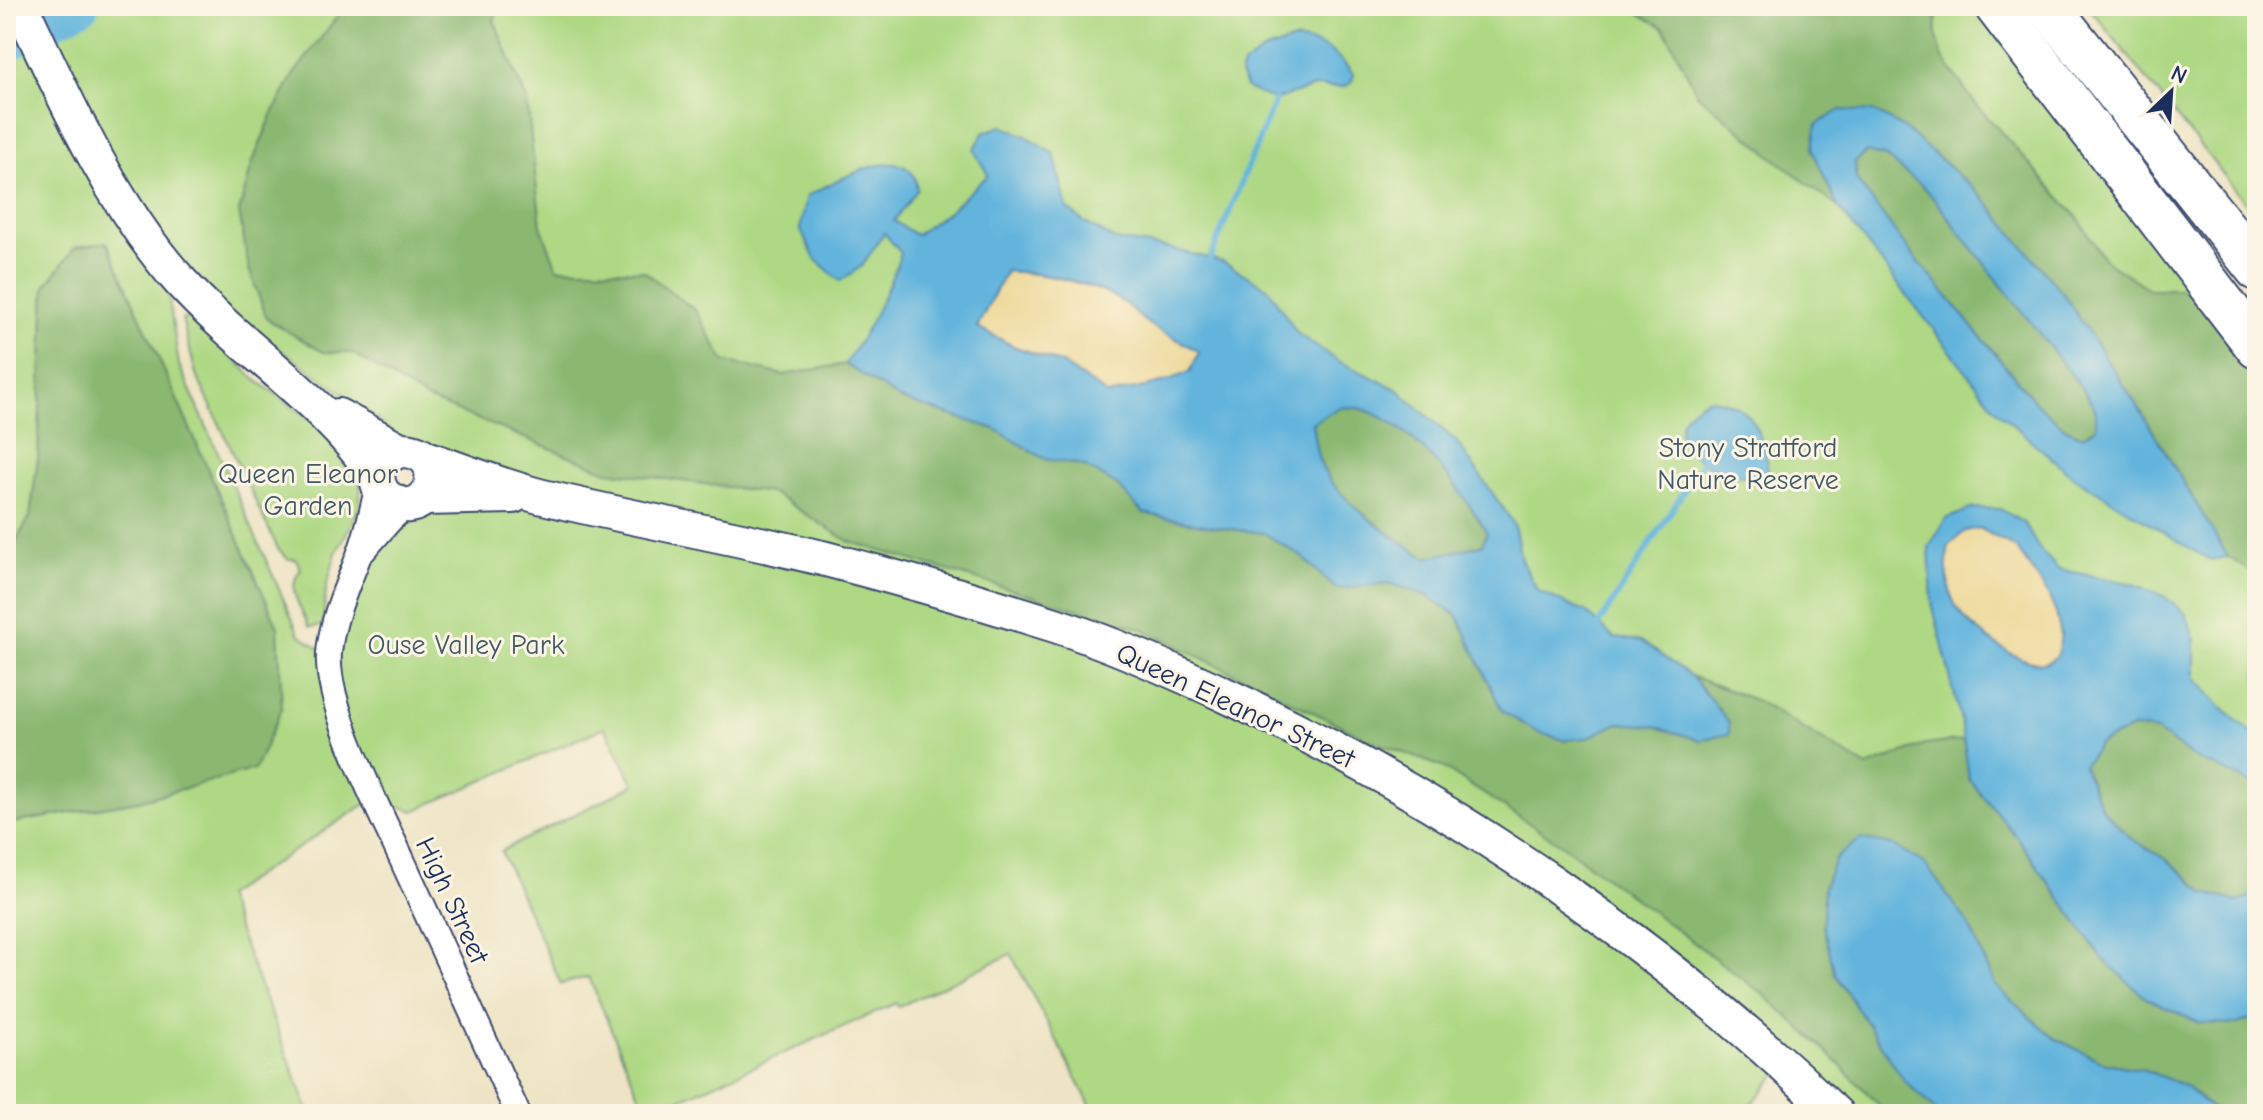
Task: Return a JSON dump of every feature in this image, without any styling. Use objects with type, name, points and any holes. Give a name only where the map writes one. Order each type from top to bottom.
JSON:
[{"type":"highway","points":[[1996,6],[2257,347]]},
{"type":"highway","points":[[2048,6],[2257,269]]},
{"type":"street","name":"Queen Eleanor Street","points":[[21,6],[67,105],[134,217],[178,278],[222,325],[317,405],[357,447],[378,480]]},
{"type":"street","name":"Queen Eleanor Street","points":[[317,405],[413,454],[538,496],[827,560],[1046,622],[1179,673],[1357,760],[1457,819],[1550,881],[1627,936],[1760,1045],[1836,1114]]},
{"type":"street","points":[[413,454],[433,475],[432,483],[415,502],[391,519],[359,555],[384,459],[413,454]]},
{"type":"street","points":[[378,480],[384,495],[398,504],[415,502]]},
{"type":"street","name":"Queen Eleanor Street","points":[[415,502],[538,496]]},
{"type":"street","name":"High Street","points":[[359,555],[349,574],[335,619],[329,655],[338,710],[370,791],[518,1114]]},
{"type":"green space","name":"Stony Stratford Nature Reserve","points":[[21,6],[1976,6],[2257,377],[2257,1114],[1836,1114],[1785,1065],[1743,1114],[1095,1114],[1011,954],[898,1007],[896,1003],[647,1114],[589,977],[561,984],[501,851],[634,785],[605,727],[414,811],[380,800],[367,803],[225,896],[310,1114],[6,1114],[6,824],[137,801],[45,287],[38,458],[30,517],[6,558],[6,52],[35,37]],"holes":[[[163,261],[178,278],[344,394],[484,505],[420,517],[359,555],[328,654],[299,634],[179,365]]]},
{"type":"green space","points":[[345,6],[500,6],[494,20],[527,101],[541,226],[557,268],[644,271],[696,311],[724,361],[783,375],[845,364],[900,399],[995,429],[1045,459],[1082,465],[1117,485],[1143,513],[1264,533],[1302,557],[1336,589],[1388,583],[1426,595],[1458,617],[1502,710],[1587,738],[1618,723],[1654,726],[1700,740],[1729,722],[1691,676],[1757,701],[1867,767],[1924,745],[1964,740],[1969,779],[2016,836],[2103,959],[2147,999],[2237,1024],[2257,1017],[2257,1114],[2219,1114],[2185,1086],[2145,1070],[2105,1063],[2054,1038],[1996,987],[1968,923],[1823,925],[1835,974],[1904,1080],[1939,1114],[1888,1114],[1825,1050],[1763,994],[1561,844],[1442,767],[1372,741],[1143,629],[848,541],[772,493],[607,471],[427,399],[352,353],[323,352],[267,319],[249,269],[239,212],[253,161],[272,115],[294,74]]},
{"type":"green space","points":[[1626,6],[1923,6],[1937,11],[1936,34],[1943,58],[1974,102],[2079,219],[2105,260],[2149,289],[2191,289],[2257,377],[2257,575],[2228,557],[2140,410],[2064,295],[1982,196],[1903,128],[1875,112],[1812,149],[1838,207],[1698,95],[1664,28]]},
{"type":"green space","points":[[2088,6],[2237,6],[2257,12],[2257,217]]},
{"type":"green space","points":[[1867,152],[1886,157],[1926,189],[2085,392],[2096,411],[2096,427],[2083,436],[2066,429],[2036,403],[1903,243],[1856,179],[1855,162]]},
{"type":"green space","points":[[107,242],[278,627],[282,708],[255,769],[138,801],[6,824],[6,558],[30,517],[38,458],[45,287],[75,247]]},
{"type":"green space","name":"Queen Eleanor Garden","points":[[191,317],[255,379],[331,435],[360,470],[360,507],[336,553],[326,588],[323,626],[309,627],[294,590],[296,577],[301,570],[296,559],[288,559],[278,549],[196,374],[182,319]]},
{"type":"green space","points":[[1340,407],[1362,409],[1383,418],[1418,444],[1477,516],[1487,533],[1482,545],[1426,558],[1381,528],[1350,502],[1336,488],[1319,460],[1312,422]]},
{"type":"green space","points":[[2133,728],[2157,731],[2193,757],[2257,786],[2257,893],[2239,902],[2205,893],[2170,862],[2132,839],[2102,809],[2083,766],[2100,743]]},
{"type":"sand","points":[[1006,271],[1050,277],[1094,288],[1121,301],[1150,325],[1200,352],[1190,372],[1158,384],[1108,395],[1062,364],[1013,346],[977,327]]},
{"type":"sand","points":[[1979,528],[2017,549],[2048,594],[2061,636],[2058,655],[2048,662],[2026,660],[1999,647],[1975,628],[1955,604],[1948,579],[1949,544],[1965,531]]},
{"type":"water","points":[[1294,40],[1322,46],[1335,54],[1354,75],[1351,83],[1343,87],[1314,87],[1275,100],[1247,89],[1240,75],[1243,65],[1263,51]]},
{"type":"water","points":[[1841,110],[1875,112],[1904,128],[1982,196],[2064,295],[2140,410],[2228,557],[2209,560],[2072,476],[1997,411],[1838,207],[1812,149],[1817,124]],"holes":[[[1866,152],[1886,157],[1926,189],[2085,392],[2096,411],[2096,428],[2083,436],[2066,429],[2036,403],[1903,243],[1856,179],[1855,162]]]},
{"type":"water","points":[[1002,126],[1026,136],[1054,154],[1067,208],[1084,222],[1115,240],[1169,248],[1223,262],[1268,288],[1297,333],[1338,361],[1397,389],[1456,441],[1514,524],[1521,560],[1538,591],[1587,613],[1614,638],[1641,641],[1691,676],[1729,722],[1729,734],[1700,740],[1654,726],[1618,723],[1587,738],[1564,740],[1539,733],[1502,711],[1458,616],[1426,595],[1388,583],[1336,589],[1302,557],[1264,533],[1143,513],[1117,485],[1082,465],[1045,459],[995,429],[900,399],[845,364],[877,310],[901,253],[884,233],[862,266],[840,281],[815,259],[800,229],[807,196],[870,167],[902,165],[912,174],[917,190],[894,221],[916,235],[949,211],[988,175],[974,150],[984,132]],"holes":[[[1006,271],[1065,279],[1121,301],[1150,325],[1199,352],[1190,372],[1158,384],[1108,395],[1062,364],[1013,346],[977,327]],[[1340,407],[1362,409],[1383,418],[1419,445],[1450,479],[1477,516],[1487,533],[1482,545],[1426,558],[1381,528],[1350,502],[1336,488],[1319,460],[1312,423]]]},
{"type":"water","points":[[1707,399],[1734,405],[1752,421],[1762,443],[1768,470],[1765,475],[1727,473],[1693,455],[1683,442],[1680,428],[1688,413]]},
{"type":"water","points":[[1973,508],[2000,509],[2024,523],[2038,547],[2058,569],[2134,584],[2164,596],[2186,614],[2195,640],[2195,678],[2225,711],[2257,737],[2257,786],[2193,757],[2157,731],[2133,728],[2100,743],[2083,766],[2102,809],[2132,839],[2170,862],[2205,893],[2239,902],[2257,893],[2257,1017],[2237,1024],[2199,1023],[2147,999],[2103,959],[2016,836],[1969,779],[1961,721],[1932,603],[1929,547],[1946,519]],"holes":[[[1980,528],[2017,549],[2048,594],[2056,613],[2061,635],[2058,655],[2048,662],[2026,660],[1987,638],[1959,611],[1949,587],[1949,545],[1965,531]]]},
{"type":"water","points":[[1860,839],[1892,845],[1925,864],[1968,923],[1996,987],[2054,1038],[2105,1063],[2145,1070],[2185,1086],[2218,1114],[1939,1114],[1904,1080],[1835,974],[1823,925],[1824,886],[1836,858]]},
{"type":"waterway","points":[[6,44],[81,6]]},
{"type":"waterway","points":[[1210,259],[1275,100]]},
{"type":"waterway","points":[[1599,624],[1703,461]]},
{"type":"park label","name":"Ouse Valley Park","points":[[466,644]]}]
